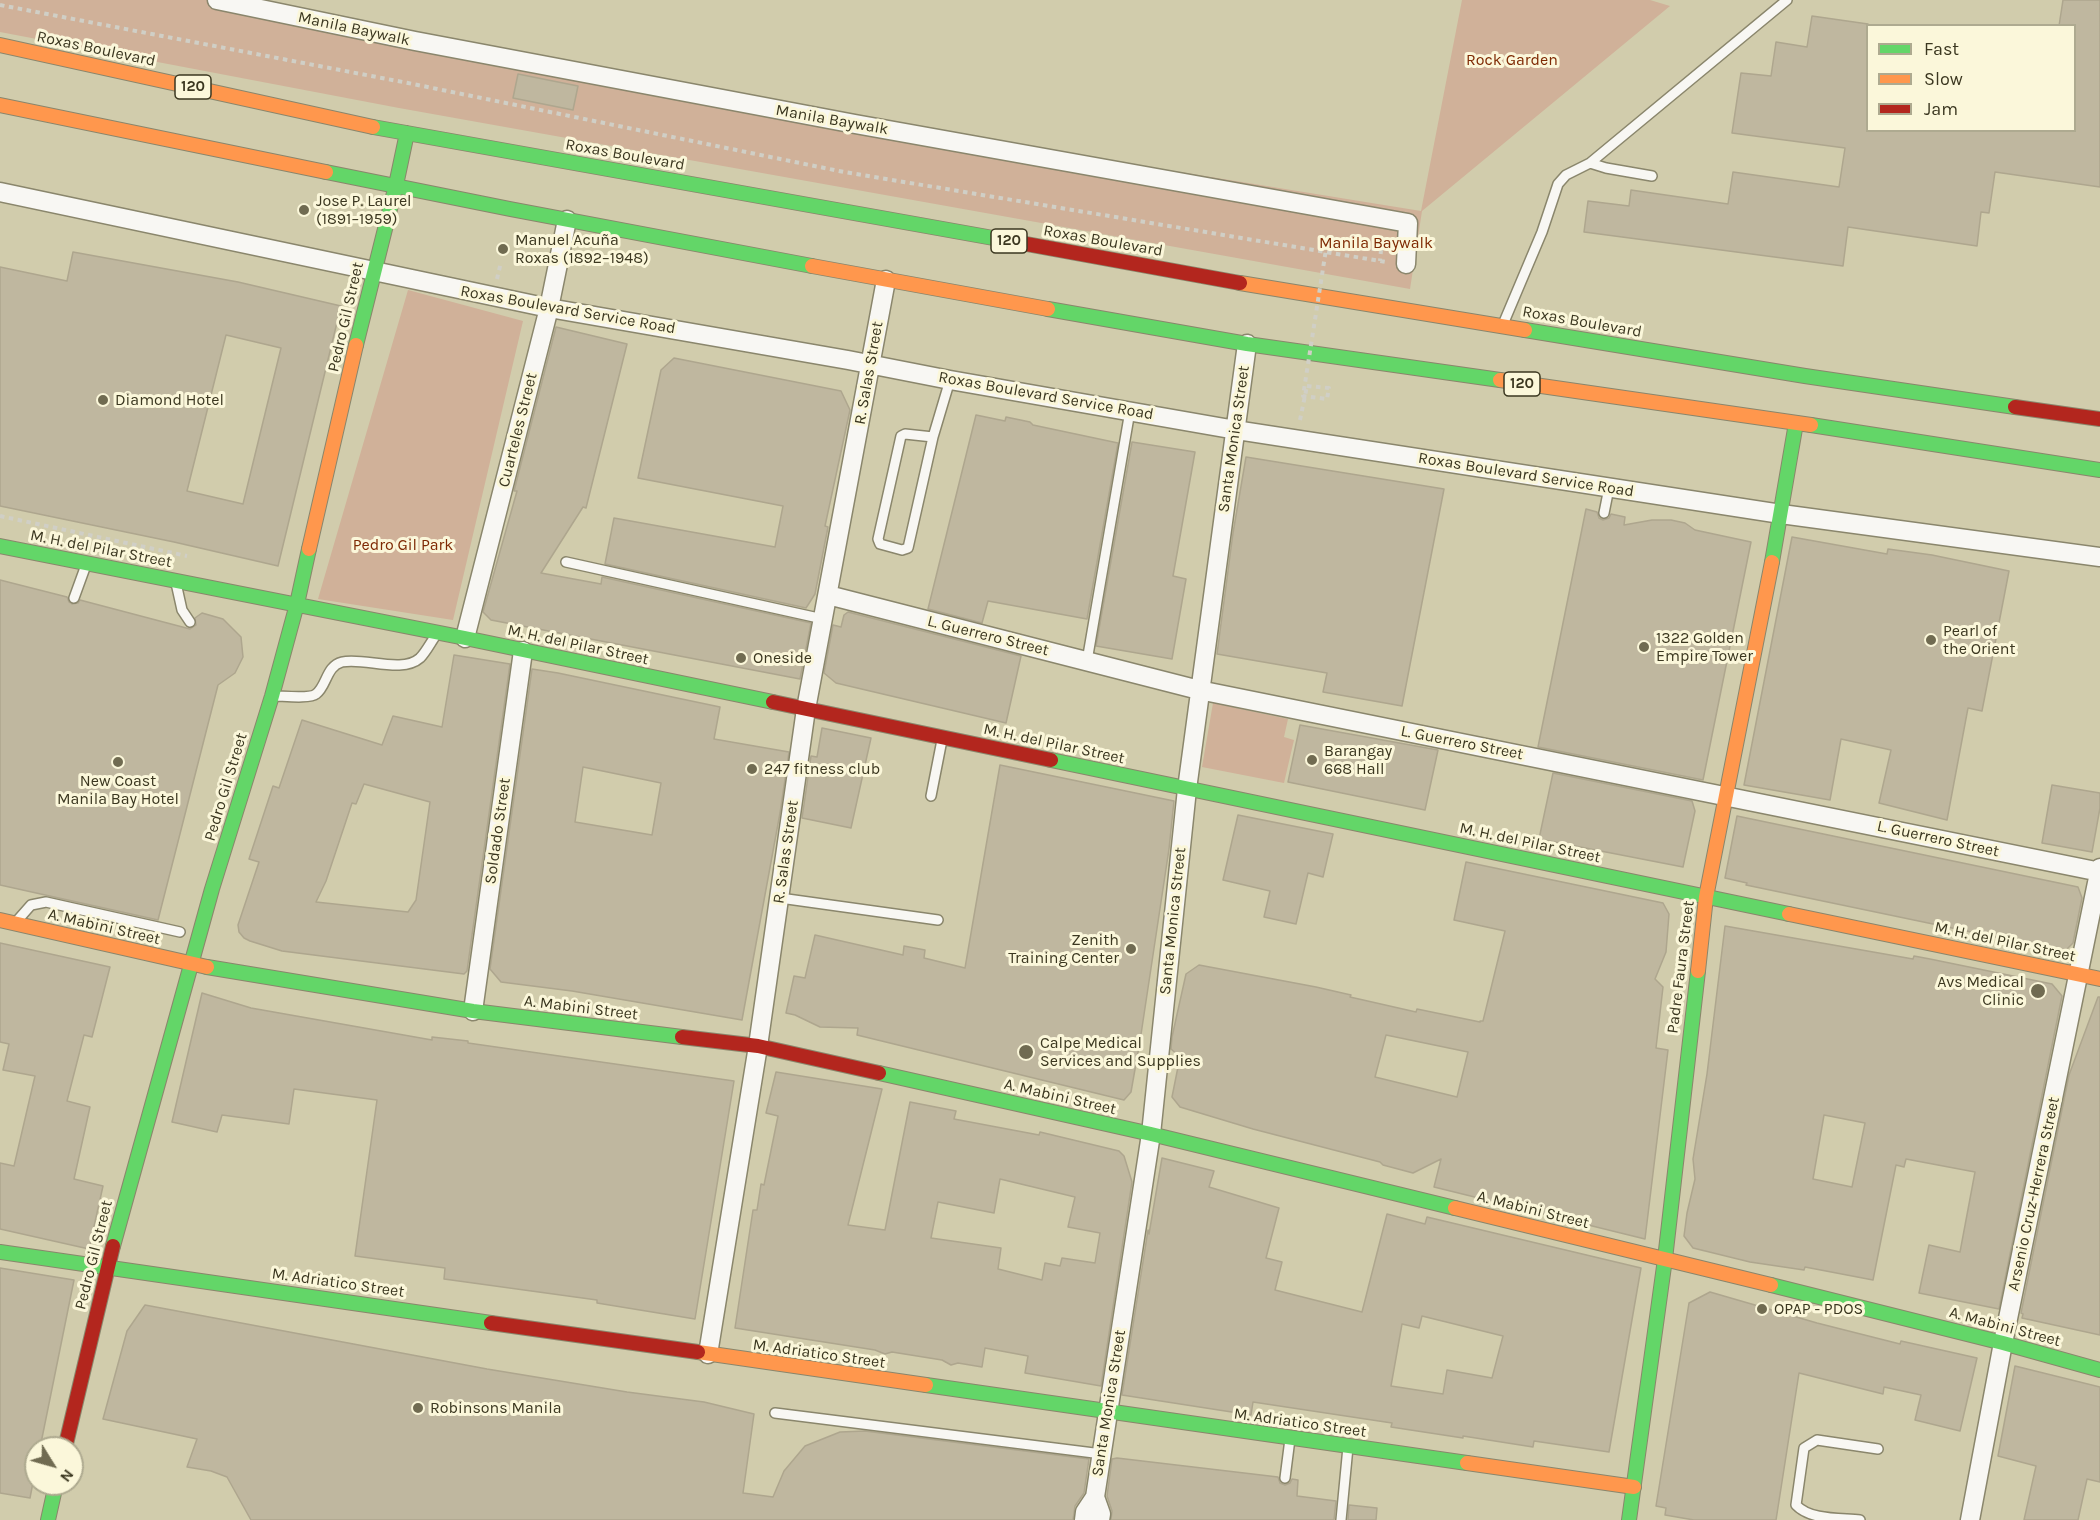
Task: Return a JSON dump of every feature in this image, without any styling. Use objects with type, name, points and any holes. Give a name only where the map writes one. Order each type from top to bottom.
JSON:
[{"type":"main road","name":"Roxas Boulevard","points":[[0,45],[407,133],[1254,285],[1804,376],[2100,419]]},
{"type":"main road","name":"120","points":[[0,105],[567,220],[1247,344],[1796,423],[2100,470]]},
{"type":"main road","name":"Pedro Gil Street","points":[[68,1436],[106,1266],[190,964],[272,696],[297,604],[407,133]]},
{"type":"main road","name":"Padre Faura Street","points":[[1629,1520],[1665,1258],[1706,897],[1781,514],[1796,423]]},
{"type":"main road","name":"M. H. del Pilar Street","points":[[0,546],[465,638],[2100,979]]},
{"type":"main road","name":"A. Mabini Street","points":[[0,920],[190,964],[474,1011],[758,1046],[1151,1134],[1665,1258],[2003,1343],[2100,1370]]},
{"type":"main road","name":"M. Adriatico Street","points":[[0,1252],[1634,1487]]},
{"type":"main road","points":[[48,1520],[53,1496]]},
{"type":"street","name":"Manila Baywalk","points":[[217,0],[415,41],[855,124],[1408,223],[1406,264]]},
{"type":"street","name":"Roxas Boulevard Service Road","points":[[0,192],[549,308],[1236,430],[1781,514],[2100,557]]},
{"type":"street","name":"Cuarteles Street","points":[[465,638],[549,308],[567,220]]},
{"type":"street","name":"R. Salas Street","points":[[708,1354],[758,1046],[806,709],[886,280]]},
{"type":"street","name":"Santa Monica Street","points":[[1084,1520],[1085,1512],[1095,1497],[1151,1134],[1186,789],[1247,344]]},
{"type":"street","name":"L. Guerrero Street","points":[[828,595],[1199,690],[2100,871]]},
{"type":"street","name":"Soldado Street","points":[[474,1011],[524,651]]},
{"type":"street","name":"Arsenio Cruz-Herrera Street","points":[[1970,1520],[2003,1343],[2100,871]]},
{"type":"street","name":"Santa Monica Street","points":[[1095,1497],[1101,1514],[1100,1520]]},
{"type":"lane","points":[[1502,325],[1542,232],[1558,184],[1566,175],[1590,163],[1787,0]]},
{"type":"lane","points":[[1590,163],[1652,176]]},
{"type":"lane","points":[[933,437],[905,434],[901,436],[878,539],[880,544],[902,550],[908,548],[933,437],[950,380]]},
{"type":"lane","points":[[1087,661],[1130,411]]},
{"type":"lane","points":[[1604,513],[1609,488]]},
{"type":"lane","points":[[567,562],[823,619]]},
{"type":"lane","points":[[74,598],[87,563]]},
{"type":"lane","points":[[176,580],[182,610],[190,622]]},
{"type":"lane","points":[[272,696],[311,697],[318,693],[331,669],[339,662],[358,661],[405,665],[419,659],[437,633]]},
{"type":"lane","points":[[931,796],[943,738]]},
{"type":"lane","points":[[780,898],[938,920]]},
{"type":"lane","points":[[14,923],[31,905],[46,902],[60,903],[180,932]]},
{"type":"lane","points":[[775,1413],[1102,1454]]},
{"type":"lane","points":[[1285,1478],[1290,1439]]},
{"type":"lane","points":[[1860,1520],[1813,1516],[1802,1512],[1796,1506],[1804,1448],[1817,1440],[1878,1449]]},
{"type":"lane","points":[[1341,1520],[1348,1447]]},
{"type":"path","points":[[0,5],[419,85],[844,172],[1406,264]]},
{"type":"path","points":[[1297,439],[1307,386],[1329,388],[1327,399],[1303,396],[1328,243],[1381,250],[1380,261]]},
{"type":"path","points":[[0,516],[198,558]]},
{"type":"green space","name":"Manila Baywalk","points":[[0,0],[249,0],[598,70],[1007,144],[1421,211],[1462,0],[1650,0],[1670,6],[1422,211],[1410,289],[399,108],[0,32]]},
{"type":"green space","name":"Pedro Gil Park","points":[[408,290],[523,321],[453,620],[318,599]]},
{"type":"green space","points":[[1213,703],[1288,719],[1284,737],[1294,740],[1284,783],[1202,767]]},
{"type":"building","points":[[2063,0],[2100,0],[2100,187],[1995,172],[1989,213],[1981,212],[1977,246],[1848,227],[1843,266],[1584,232],[1588,201],[1629,206],[1631,190],[1728,204],[1733,172],[1839,187],[1845,148],[1732,133],[1741,73],[1771,76],[1776,42],[1807,47],[1812,16],[1868,24],[1866,24],[1866,132],[2076,132],[2076,24],[2059,24]]},
{"type":"building","points":[[518,74],[578,86],[573,110],[513,98]]},
{"type":"building","name":"Diamond Hotel","points":[[73,252],[238,282],[341,306],[278,566],[0,506],[0,267],[67,281]],"holes":[[[226,335],[281,348],[243,504],[187,491]]]},
{"type":"building","points":[[556,327],[627,344],[586,508],[583,507],[541,573],[601,584],[602,577],[811,623],[800,679],[491,620],[483,612],[517,491],[514,491]]},
{"type":"building","points":[[674,358],[841,391],[850,410],[825,526],[828,527],[815,594],[806,608],[605,564],[614,518],[775,547],[783,506],[638,478],[661,370]]},
{"type":"building","points":[[976,415],[1005,421],[1006,417],[1118,443],[1087,619],[988,601],[982,623],[928,609]]},
{"type":"building","points":[[1132,442],[1195,452],[1173,576],[1186,579],[1172,659],[1096,646]]},
{"type":"building","points":[[1246,457],[1444,489],[1402,706],[1323,692],[1327,673],[1217,654]]},
{"type":"building","name":"1322 Golden Empire Tower","points":[[1586,509],[1597,512],[1599,518],[1603,520],[1609,518],[1611,514],[1625,517],[1624,525],[1652,520],[1671,520],[1685,523],[1695,530],[1751,542],[1703,780],[1538,747]]},
{"type":"building","points":[[1792,537],[1887,554],[1888,549],[1932,555],[2009,571],[1982,711],[1968,708],[1947,820],[1879,803],[1891,750],[1841,739],[1830,800],[1744,785]]},
{"type":"building","name":"New Coast Manila Bay Hotel","points":[[0,580],[67,597],[72,604],[80,600],[190,629],[196,625],[195,618],[202,613],[223,619],[241,637],[243,657],[235,673],[218,685],[158,920],[0,885]]},
{"type":"building","points":[[848,612],[1021,656],[1006,723],[836,683],[824,673],[833,625],[841,627],[844,615]]},
{"type":"building","points":[[454,655],[510,664],[467,971],[464,974],[282,951],[244,938],[239,932],[238,925],[259,862],[249,859],[273,786],[279,788],[302,720],[382,745],[393,716],[442,727]],"holes":[[[364,784],[430,802],[416,900],[408,912],[316,902],[326,881],[352,803],[356,804]]]},
{"type":"building","points":[[532,669],[720,707],[714,739],[789,752],[742,1020],[572,991],[501,982],[490,969]],"holes":[[[583,767],[661,783],[652,835],[575,822]]]},
{"type":"building","points":[[1300,725],[1438,750],[1425,810],[1288,782]]},
{"type":"building","points":[[822,728],[871,738],[851,828],[802,818],[811,756],[817,757]]},
{"type":"building","points":[[1000,765],[1174,801],[1140,1041],[1131,1092],[1124,1100],[857,1035],[858,1028],[820,1027],[786,1013],[794,976],[805,978],[815,935],[903,955],[904,946],[925,950],[924,958],[965,968]]},
{"type":"building","points":[[1553,773],[1692,801],[1695,811],[1683,867],[1539,839]]},
{"type":"building","points":[[2052,785],[2100,793],[2100,808],[2092,852],[2042,843]]},
{"type":"building","points":[[1238,815],[1333,834],[1323,877],[1308,873],[1296,924],[1264,917],[1270,891],[1223,880]]},
{"type":"building","points":[[1737,816],[2078,887],[2082,898],[2073,943],[2066,950],[2048,948],[1746,885],[1747,883],[1725,878]]},
{"type":"building","points":[[1466,862],[1663,903],[1669,914],[1666,952],[1655,979],[1663,987],[1656,1048],[1668,1050],[1645,1239],[1434,1187],[1441,1159],[1413,1173],[1180,1107],[1172,1097],[1180,1057],[1171,1049],[1172,1037],[1186,974],[1199,965],[1316,987],[1416,1012],[1417,1009],[1483,1021],[1505,931],[1454,920]],"holes":[[[1386,1035],[1468,1052],[1457,1097],[1375,1077]]]},
{"type":"building","points":[[1725,926],[1913,959],[1914,956],[2052,984],[2062,996],[1999,1309],[1919,1293],[1929,1245],[1960,1252],[1975,1172],[1906,1159],[1904,1167],[1896,1165],[1873,1280],[1805,1267],[1804,1270],[1750,1262],[1693,1248],[1684,1236],[1695,1179],[1693,1159],[1707,1074]],"holes":[[[1824,1115],[1865,1123],[1852,1187],[1813,1179]]]},
{"type":"building","points":[[0,943],[110,967],[92,1037],[84,1035],[67,1101],[90,1107],[74,1179],[103,1186],[89,1249],[0,1229],[0,1163],[14,1166],[35,1076],[3,1070],[9,1044],[0,1042]]},
{"type":"building","points":[[202,993],[251,1008],[432,1040],[432,1037],[468,1041],[468,1043],[734,1081],[695,1319],[597,1303],[597,1300],[444,1279],[445,1268],[355,1256],[377,1100],[294,1089],[289,1124],[222,1115],[217,1132],[172,1122]]},
{"type":"building","points":[[2098,997],[2100,997],[2100,1335],[2022,1318],[2021,1313],[2069,1075]]},
{"type":"building","points":[[776,1072],[882,1089],[848,1225],[885,1230],[910,1102],[956,1111],[954,1119],[1039,1135],[1040,1132],[1119,1151],[1124,1156],[1132,1182],[1101,1386],[1025,1373],[1028,1356],[985,1348],[982,1367],[958,1363],[951,1365],[942,1360],[892,1352],[885,1354],[875,1350],[735,1328],[753,1210],[757,1210],[761,1184],[764,1185],[778,1116],[766,1113]],"holes":[[[1000,1179],[1075,1197],[1068,1227],[1100,1233],[1095,1263],[1062,1258],[1060,1266],[1045,1263],[1042,1280],[998,1269],[1001,1248],[931,1238],[938,1202],[994,1213]]]},
{"type":"building","points":[[1162,1158],[1214,1171],[1209,1187],[1279,1208],[1266,1258],[1282,1262],[1275,1290],[1362,1312],[1387,1214],[1425,1224],[1427,1217],[1641,1268],[1609,1452],[1534,1441],[1533,1447],[1463,1436],[1463,1438],[1391,1427],[1392,1423],[1253,1402],[1251,1415],[1122,1395],[1148,1230],[1149,1234]],"holes":[[[1422,1316],[1503,1336],[1492,1378],[1447,1370],[1443,1394],[1391,1386],[1402,1324],[1419,1328]]]},
{"type":"building","points":[[0,1268],[74,1280],[42,1436],[24,1436],[24,1496],[30,1496],[30,1498],[0,1493]]},
{"type":"building","points":[[1710,1292],[1900,1344],[1901,1341],[1977,1358],[1960,1431],[1915,1420],[1921,1395],[1884,1387],[1883,1394],[1799,1373],[1776,1520],[1694,1520],[1665,1515],[1666,1508],[1656,1506],[1689,1303]]},
{"type":"building","name":"Robinsons Manila","points":[[145,1305],[487,1369],[704,1402],[754,1414],[743,1493],[773,1497],[784,1471],[805,1446],[840,1432],[865,1431],[1089,1459],[1084,1493],[1075,1506],[1073,1520],[251,1520],[227,1477],[211,1471],[187,1467],[197,1439],[103,1419],[127,1331]]},
{"type":"building","points":[[2015,1366],[2100,1387],[2100,1482],[2087,1479],[2078,1520],[2024,1520],[2036,1466],[1998,1456]]},
{"type":"building","points":[[1112,1459],[1278,1477],[1280,1483],[1285,1485],[1292,1479],[1298,1480],[1297,1496],[1336,1501],[1334,1520],[1111,1520],[1112,1511],[1107,1496]]},
{"type":"building","points":[[1349,1505],[1377,1508],[1376,1520],[1348,1520]]},
{"type":"traffic: fast","points":[[373,127],[1010,241]]},
{"type":"traffic: fast","points":[[356,345],[407,133]]},
{"type":"traffic: fast","points":[[326,172],[812,266]]},
{"type":"traffic: fast","points":[[1048,309],[1247,344],[1500,380]]},
{"type":"traffic: fast","points":[[1525,330],[1805,376],[2015,407]]},
{"type":"traffic: fast","points":[[1772,562],[1796,423]]},
{"type":"traffic: fast","points":[[1811,425],[2100,470]]},
{"type":"traffic: fast","points":[[0,546],[465,638],[773,702]]},
{"type":"traffic: fast","points":[[113,1246],[212,889],[272,696],[309,549]]},
{"type":"traffic: fast","points":[[1051,760],[1789,914]]},
{"type":"traffic: fast","points":[[207,967],[473,1011],[682,1037]]},
{"type":"traffic: fast","points":[[1629,1520],[1665,1259],[1698,971]]},
{"type":"traffic: fast","points":[[879,1073],[1151,1134],[1455,1208]]},
{"type":"traffic: fast","points":[[0,1252],[491,1323]]},
{"type":"traffic: fast","points":[[1771,1285],[2003,1343],[2100,1370]]},
{"type":"traffic: fast","points":[[926,1385],[1467,1463]]},
{"type":"traffic: fast","points":[[48,1520],[53,1496]]},
{"type":"traffic: slow","points":[[0,45],[373,127]]},
{"type":"traffic: slow","points":[[0,105],[326,172]]},
{"type":"traffic: slow","points":[[812,266],[1048,309]]},
{"type":"traffic: slow","points":[[1240,283],[1525,330]]},
{"type":"traffic: slow","points":[[309,549],[356,345]]},
{"type":"traffic: slow","points":[[1500,380],[1811,425]]},
{"type":"traffic: slow","points":[[1698,971],[1706,897],[1772,562]]},
{"type":"traffic: slow","points":[[1789,914],[2100,979]]},
{"type":"traffic: slow","points":[[0,920],[207,967]]},
{"type":"traffic: slow","points":[[1455,1208],[1771,1285]]},
{"type":"traffic: slow","points":[[698,1352],[926,1385]]},
{"type":"traffic: slow","points":[[1467,1463],[1634,1487]]},
{"type":"traffic: jam","points":[[1010,241],[1240,283]]},
{"type":"traffic: jam","points":[[2015,407],[2100,419]]},
{"type":"traffic: jam","points":[[773,702],[1051,760]]},
{"type":"traffic: jam","points":[[682,1037],[758,1046],[879,1073]]},
{"type":"traffic: jam","points":[[68,1436],[113,1246]]},
{"type":"traffic: jam","points":[[491,1323],[698,1352]]},
{"type":"place","name":"Jose P. Laurel (1891–1959)","points":[[304,210]]},
{"type":"place","name":"Manuel Acuña Roxas (1892–1948)","points":[[503,249]]},
{"type":"place","name":"Diamond Hotel","points":[[103,400]]},
{"type":"place","name":"Pearl of the Orient","points":[[1931,640]]},
{"type":"place","name":"1322 Golden Empire Tower","points":[[1644,647]]},
{"type":"place","name":"Oneside","points":[[741,658]]},
{"type":"place","name":"Barangay 668 Hall","points":[[1312,760]]},
{"type":"place","name":"New Coast Manila Bay Hotel","points":[[118,762]]},
{"type":"place","name":"247 fitness club","points":[[752,769]]},
{"type":"place","name":"Zenith Training Center","points":[[1131,949]]},
{"type":"place","name":"Avs Medical Clinic","points":[[2038,991]]},
{"type":"place","name":"Calpe Medical Services and Supplies","points":[[1026,1052]]},
{"type":"place","name":"OPAP - PDOS","points":[[1762,1309]]},
{"type":"place","name":"Robinsons Manila","points":[[418,1408]]},
{"type":"park label","name":"Rock Garden","points":[[1512,60]]}]
